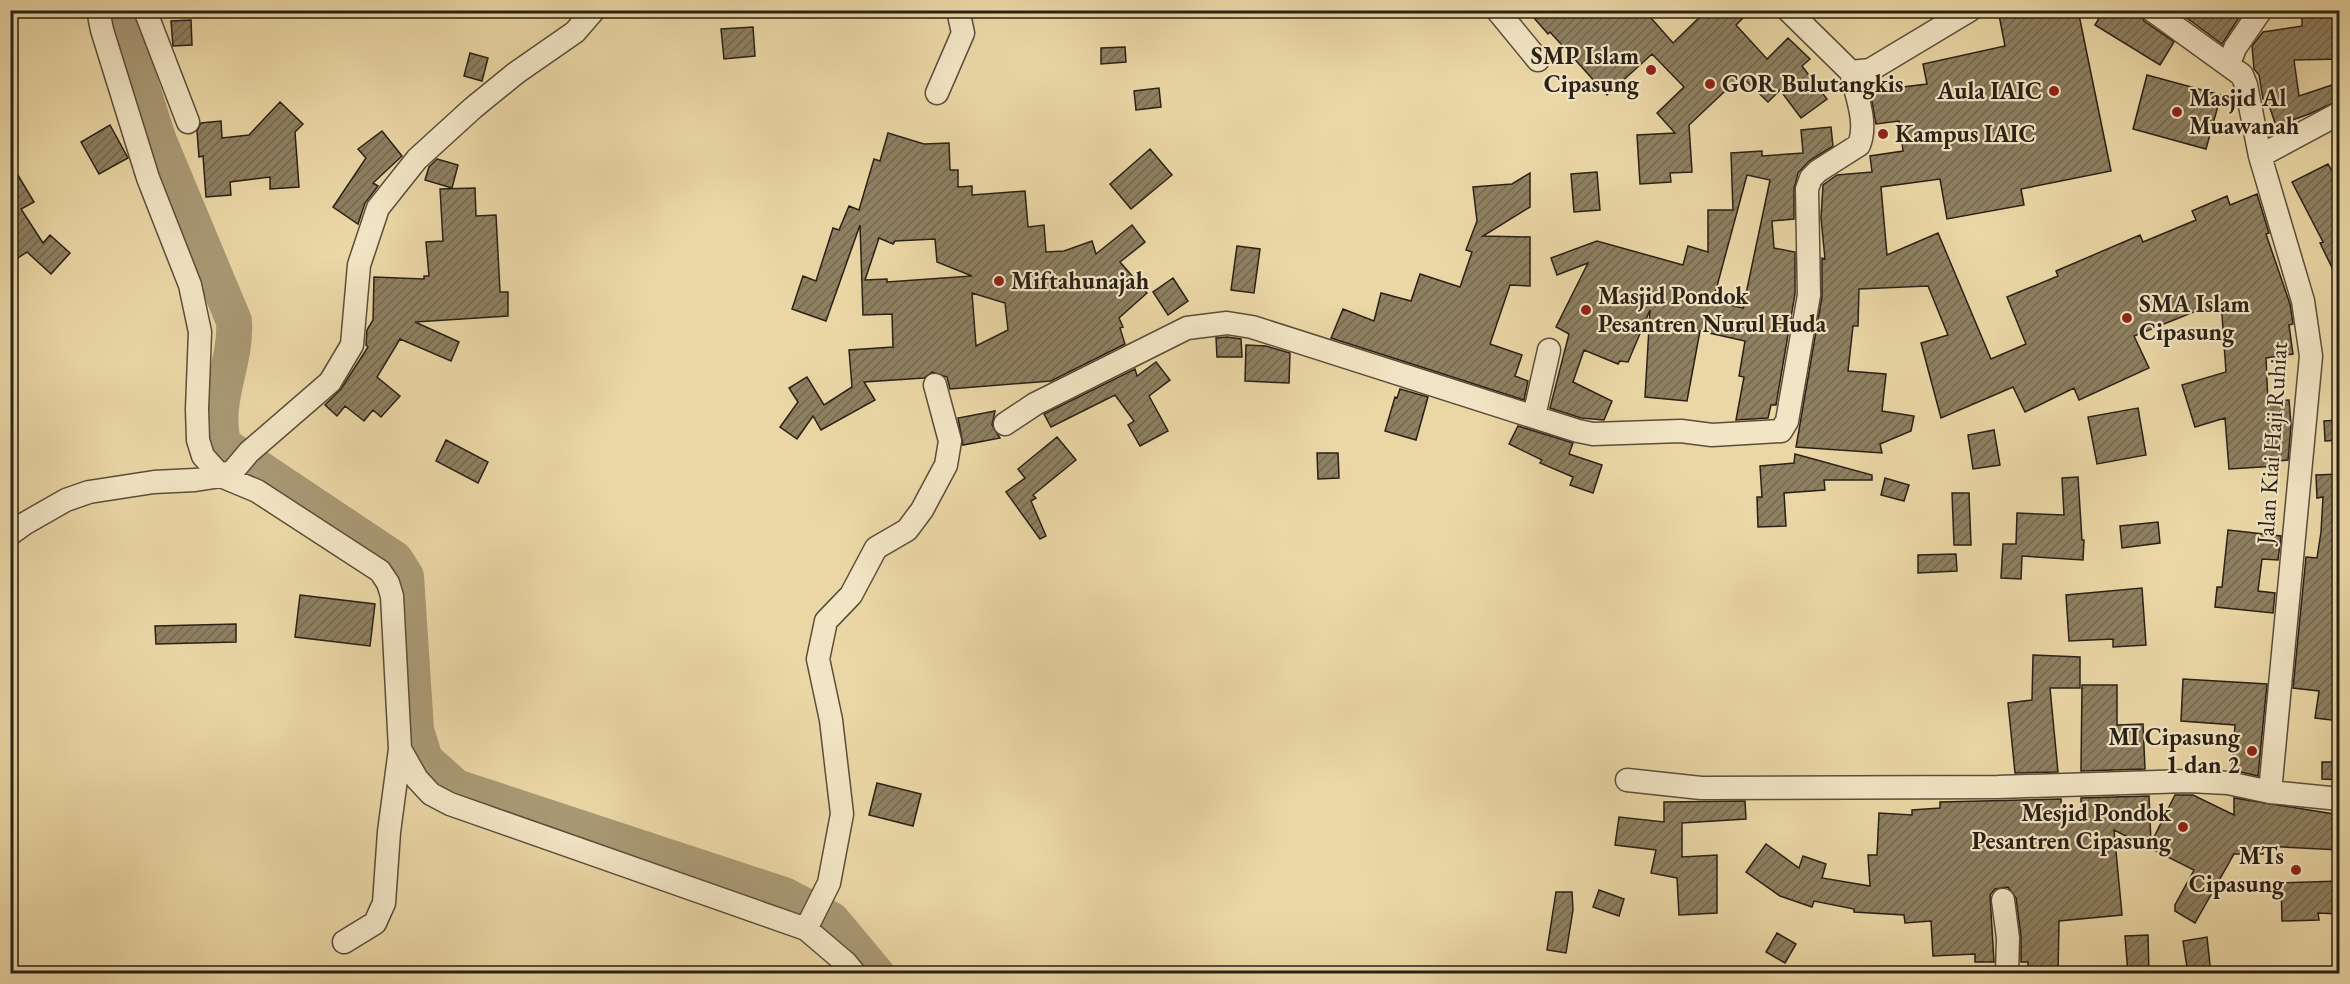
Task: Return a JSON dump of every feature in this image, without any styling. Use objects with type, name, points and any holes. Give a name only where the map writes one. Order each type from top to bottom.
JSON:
[{"type":"street","points":[[98,10],[102,30],[148,178],[190,285],[200,332],[198,440],[203,456],[227,474],[312,525],[380,571],[392,596],[400,749],[389,832],[384,903],[375,923],[344,942]]},
{"type":"street","points":[[145,10],[188,122]]},
{"type":"street","points":[[10,534],[57,505],[89,492],[121,486],[227,474],[330,382],[352,345],[359,264],[378,208],[417,159],[516,73],[575,32],[594,10]]},
{"type":"street","points":[[937,93],[963,33],[958,10]]},
{"type":"street","points":[[1497,10],[1538,60]]},
{"type":"street","points":[[1005,424],[1035,404],[1187,328],[1227,323],[1252,327],[1593,434],[1682,431],[1712,435],[1780,431],[1788,421],[1809,295],[1807,189],[1811,177],[1859,145],[1862,137],[1861,71],[1788,10]]},
{"type":"street","points":[[1861,71],[1970,10]]},
{"type":"street","name":"Jalan Kiai Haji Ruhiat","points":[[2152,10],[2242,75],[2260,156],[2303,301],[2311,356],[2270,792]]},
{"type":"street","points":[[2229,64],[2235,48],[2261,10]]},
{"type":"street","points":[[2260,156],[2340,113]]},
{"type":"street","points":[[1534,416],[1549,350]]},
{"type":"street","points":[[808,926],[829,883],[843,814],[831,720],[818,659],[826,621],[851,595],[876,548],[908,530],[922,510],[946,465],[950,441],[935,385]]},
{"type":"street","points":[[400,749],[417,779],[431,794],[450,804],[808,926],[855,974]]},
{"type":"street","points":[[1627,780],[1701,788],[1998,787],[2188,781],[2228,783],[2270,792],[2340,799]]},
{"type":"street","points":[[2003,900],[2008,938],[2007,974]]},
{"type":"building","points":[[1527,10],[1644,10],[1673,43],[1707,10],[1751,10],[1736,25],[1767,59],[1788,38],[1810,59],[1802,66],[1827,99],[1801,118],[1780,90],[1768,102],[1741,76],[1689,125],[1692,172],[1670,173],[1671,182],[1640,184],[1637,135],[1675,133],[1657,113],[1684,87],[1652,54],[1607,95]]},
{"type":"building","points":[[1998,10],[2078,10],[2111,171],[2021,189],[2024,205],[1947,219],[1940,179],[1881,187],[1887,255],[1938,233],[1991,359],[2026,344],[2007,297],[2058,276],[2056,271],[2140,235],[2143,242],[2196,220],[2192,211],[2227,196],[2230,205],[2257,194],[2269,233],[2266,234],[2290,304],[2293,324],[2289,325],[2293,354],[2266,358],[2268,402],[2289,400],[2291,425],[2288,460],[2278,461],[2278,466],[2229,469],[2225,418],[2195,427],[2182,385],[2226,372],[2221,301],[2134,336],[2149,368],[2079,400],[2074,388],[2025,412],[2013,387],[1941,418],[1921,343],[1948,335],[1928,286],[1859,289],[1858,326],[1853,326],[1848,371],[1886,374],[1882,411],[1914,416],[1911,431],[1880,444],[1882,453],[1796,447],[1822,297],[1822,258],[1825,259],[1821,218],[1823,185],[1837,175],[1872,172],[1870,156],[1903,151],[1899,121],[1876,124],[1870,91],[1927,84],[1923,64],[2005,46]]},
{"type":"building","points":[[2104,10],[2139,10],[2144,21],[2174,42],[2160,65],[2095,25]]},
{"type":"building","points":[[2176,10],[2244,10],[2222,44]]},
{"type":"building","points":[[2302,10],[2340,10],[2340,59],[2294,60],[2299,96],[2335,84],[2340,100],[2276,126],[2267,99],[2263,99],[2259,75],[2254,69],[2252,46],[2263,32],[2302,26]]},
{"type":"building","points":[[191,20],[192,45],[173,46],[171,21]]},
{"type":"building","points":[[753,27],[755,56],[724,59],[721,29]]},
{"type":"building","points":[[1125,47],[1126,62],[1101,64],[1101,48]]},
{"type":"building","points":[[470,53],[488,58],[482,81],[464,76]]},
{"type":"building","name":"Masjid Al Muawanah","points":[[2147,75],[2221,95],[2206,149],[2133,129]]},
{"type":"building","points":[[1159,88],[1161,107],[1136,110],[1134,91]]},
{"type":"building","points":[[280,102],[303,124],[295,132],[299,187],[270,189],[270,177],[230,182],[231,195],[206,197],[203,156],[199,157],[197,131],[201,123],[221,121],[222,138],[249,135]]},
{"type":"building","points":[[110,125],[128,158],[99,174],[81,142]]},
{"type":"building","points":[[1831,127],[1833,146],[1809,161],[1798,173],[1794,189],[1794,219],[1772,221],[1774,248],[1795,252],[1795,294],[1776,405],[1771,405],[1768,418],[1736,420],[1744,377],[1739,376],[1745,341],[1700,331],[1687,401],[1645,397],[1650,310],[1628,362],[1620,361],[1618,364],[1584,350],[1573,382],[1612,401],[1604,420],[1581,418],[1550,408],[1569,334],[1556,327],[1588,263],[1557,275],[1551,258],[1597,241],[1683,265],[1688,246],[1708,252],[1708,210],[1733,210],[1731,153],[1762,151],[1762,156],[1803,153],[1801,130]],"holes":[[[1747,175],[1770,180],[1743,308],[1713,301]]]},
{"type":"building","points":[[382,131],[402,156],[373,183],[378,186],[365,203],[358,224],[333,207],[366,158],[358,149]]},
{"type":"building","points":[[888,133],[924,144],[949,143],[950,170],[958,170],[958,187],[972,186],[972,195],[1025,191],[1028,227],[1044,225],[1046,252],[1064,251],[1092,241],[1096,254],[1132,225],[1145,242],[1120,262],[1147,293],[1119,318],[1123,327],[1120,328],[1125,344],[1051,381],[950,389],[947,377],[932,372],[924,378],[864,382],[875,400],[821,430],[813,416],[797,439],[780,427],[798,402],[789,388],[807,377],[824,405],[852,387],[849,350],[893,347],[892,314],[863,315],[860,225],[826,321],[792,309],[803,276],[816,281],[833,228],[839,230],[849,206],[859,210],[874,159],[880,161]],"holes":[[[879,238],[893,244],[895,241],[935,239],[937,262],[972,276],[887,282],[887,279],[865,280]],[[972,293],[1005,303],[1008,330],[976,346]]]},
{"type":"building","points":[[1150,149],[1172,175],[1131,209],[1110,184]]},
{"type":"building","points":[[437,159],[458,165],[452,188],[425,180],[429,167]]},
{"type":"building","points":[[10,162],[34,202],[21,209],[43,243],[50,235],[70,253],[51,274],[27,252],[10,263]]},
{"type":"building","points":[[2328,164],[2340,185],[2340,284],[2320,243],[2323,242],[2292,182]]},
{"type":"building","points":[[1597,172],[1600,210],[1574,212],[1571,174]]},
{"type":"building","points":[[1530,173],[1530,207],[1483,236],[1530,237],[1530,286],[1510,285],[1490,344],[1522,355],[1515,376],[1528,381],[1524,400],[1331,338],[1343,309],[1374,321],[1381,293],[1411,301],[1420,274],[1460,287],[1472,252],[1466,250],[1477,221],[1473,187],[1512,184]]},
{"type":"building","points":[[475,188],[476,216],[496,215],[500,292],[508,292],[508,316],[415,322],[459,342],[451,361],[400,339],[377,377],[400,396],[381,417],[373,410],[364,421],[345,406],[337,416],[325,405],[341,389],[368,347],[366,345],[367,330],[373,320],[374,277],[424,279],[424,276],[429,276],[426,242],[443,241],[440,189]]},
{"type":"building","points":[[1237,246],[1260,249],[1254,293],[1231,290]]},
{"type":"building","points":[[1173,278],[1188,301],[1168,315],[1153,292]]},
{"type":"building","points":[[1216,338],[1241,339],[1242,357],[1217,357]]},
{"type":"building","points":[[1246,345],[1266,346],[1290,353],[1289,383],[1245,381]]},
{"type":"building","points":[[1156,362],[1170,380],[1149,396],[1168,431],[1140,446],[1128,425],[1134,421],[1115,395],[1051,427],[1044,414],[1135,369],[1137,376]]},
{"type":"building","points":[[1400,389],[1428,397],[1416,440],[1385,431],[1395,397],[1397,398]]},
{"type":"building","points":[[2138,408],[2146,455],[2097,464],[2088,417]]},
{"type":"building","points":[[995,411],[992,425],[1000,438],[963,445],[958,418]]},
{"type":"building","points":[[2340,420],[2340,440],[2325,441],[2324,421]]},
{"type":"building","points":[[1518,426],[1573,443],[1569,454],[1602,465],[1593,493],[1570,485],[1573,477],[1540,463],[1542,460],[1509,444]]},
{"type":"building","points":[[1994,430],[2000,465],[1973,469],[1968,435]]},
{"type":"building","points":[[1057,437],[1076,460],[1033,495],[1036,498],[1031,501],[1046,536],[1040,539],[1006,492],[1025,478],[1018,469]]},
{"type":"building","points":[[446,440],[488,462],[478,483],[436,461]]},
{"type":"building","points":[[1317,453],[1338,453],[1339,478],[1318,479]]},
{"type":"building","points":[[1795,454],[1872,475],[1872,480],[1824,480],[1825,490],[1784,493],[1786,526],[1758,527],[1757,497],[1762,497],[1760,466],[1794,463]]},
{"type":"building","points":[[2340,474],[2340,721],[2315,718],[2319,691],[2293,688],[2306,557],[2317,558],[2321,532],[2323,497],[2317,498],[2316,475]]},
{"type":"building","points":[[2078,477],[2082,540],[2084,540],[2083,560],[2022,556],[2021,579],[2001,578],[2003,544],[2016,544],[2017,513],[2064,515],[2062,478]]},
{"type":"building","points":[[1885,478],[1909,485],[1904,501],[1881,495]]},
{"type":"building","points":[[1952,493],[1969,493],[1971,545],[1954,545]]},
{"type":"building","points":[[2158,522],[2160,543],[2122,548],[2120,526]]},
{"type":"building","points":[[2228,530],[2281,536],[2278,560],[2262,559],[2258,591],[2275,593],[2273,613],[2215,607],[2217,587],[2222,587]]},
{"type":"building","points":[[1956,554],[1957,571],[1918,573],[1918,555]]},
{"type":"building","points":[[2142,588],[2146,645],[2113,647],[2113,639],[2069,641],[2066,595]]},
{"type":"building","points":[[300,595],[375,604],[370,646],[295,637]]},
{"type":"building","points":[[236,624],[236,642],[156,644],[155,626]]},
{"type":"building","points":[[2033,655],[2080,657],[2080,688],[2050,688],[2058,772],[2015,773],[2008,703],[2032,700]]},
{"type":"building","name":"MI Cipasung 1 dan 2","points":[[2183,679],[2267,684],[2258,776],[2232,770],[2235,725],[2181,721]]},
{"type":"building","points":[[2082,685],[2117,685],[2117,725],[2143,724],[2145,769],[2081,771]]},
{"type":"building","points":[[2322,762],[2340,762],[2340,780],[2322,779]]},
{"type":"building","points":[[877,783],[921,794],[913,826],[869,815]]},
{"type":"building","points":[[2175,795],[2193,795],[2234,815],[2234,798],[2340,815],[2340,850],[2263,846],[2263,854],[2234,854],[2195,923],[2175,911],[2175,905],[2194,870],[2114,830],[2122,915],[2059,921],[2058,974],[2028,974],[2028,962],[2021,962],[2021,936],[2016,898],[2008,887],[1995,889],[1990,895],[1994,962],[1975,962],[1975,954],[1933,956],[1931,921],[1905,923],[1904,915],[1854,912],[1854,909],[1814,901],[1812,907],[1780,896],[1746,872],[1766,844],[1799,868],[1803,856],[1826,864],[1822,878],[1870,886],[1868,855],[1877,855],[1879,813],[1912,815],[1912,810],[1940,808],[1940,802],[2061,799],[2062,813],[2081,812],[2081,798],[2149,796],[2151,843]]},
{"type":"building","points":[[1745,801],[1746,819],[1682,823],[1682,857],[1717,855],[1717,913],[1679,915],[1677,878],[1651,873],[1656,850],[1615,845],[1619,817],[1664,822],[1664,802]]},
{"type":"building","points":[[2340,881],[2340,914],[2318,913],[2319,920],[2282,921],[2281,883]]},
{"type":"building","points":[[1599,890],[1624,899],[1619,916],[1593,907]]},
{"type":"building","points":[[1556,892],[1572,892],[1573,910],[1566,953],[1547,950]]},
{"type":"building","points":[[1777,933],[1796,944],[1785,963],[1766,952]]},
{"type":"building","points":[[2148,935],[2149,974],[2128,974],[2125,936]]},
{"type":"building","points":[[2207,937],[2211,974],[2188,974],[2183,941]]},
{"type":"waterway","points":[[117,10],[159,141],[234,321],[232,352],[220,414],[224,445],[395,559],[406,576],[416,730],[425,759],[456,787],[784,895],[832,920],[877,974]]},
{"type":"place","name":"SMP Islam Cipasung","points":[[1651,70]]},
{"type":"place","name":"GOR Bulutangkis","points":[[1710,84]]},
{"type":"place","name":"Aula IAIC","points":[[2054,91]]},
{"type":"place","name":"Masjid Al Muawanah","points":[[2177,112]]},
{"type":"place","name":"Kampus IAIC","points":[[1883,134]]},
{"type":"place","name":"Miftahunajah","points":[[999,281]]},
{"type":"place","name":"Masjid Pondok Pesantren Nurul Huda","points":[[1586,310]]},
{"type":"place","name":"SMA Islam Cipasung","points":[[2127,318]]},
{"type":"place","name":"MI Cipasung 1 dan 2","points":[[2252,751]]},
{"type":"place","name":"Mesjid Pondok Pesantren Cipasung","points":[[2183,827]]},
{"type":"place","name":"MTs Cipasung","points":[[2296,870]]}]
